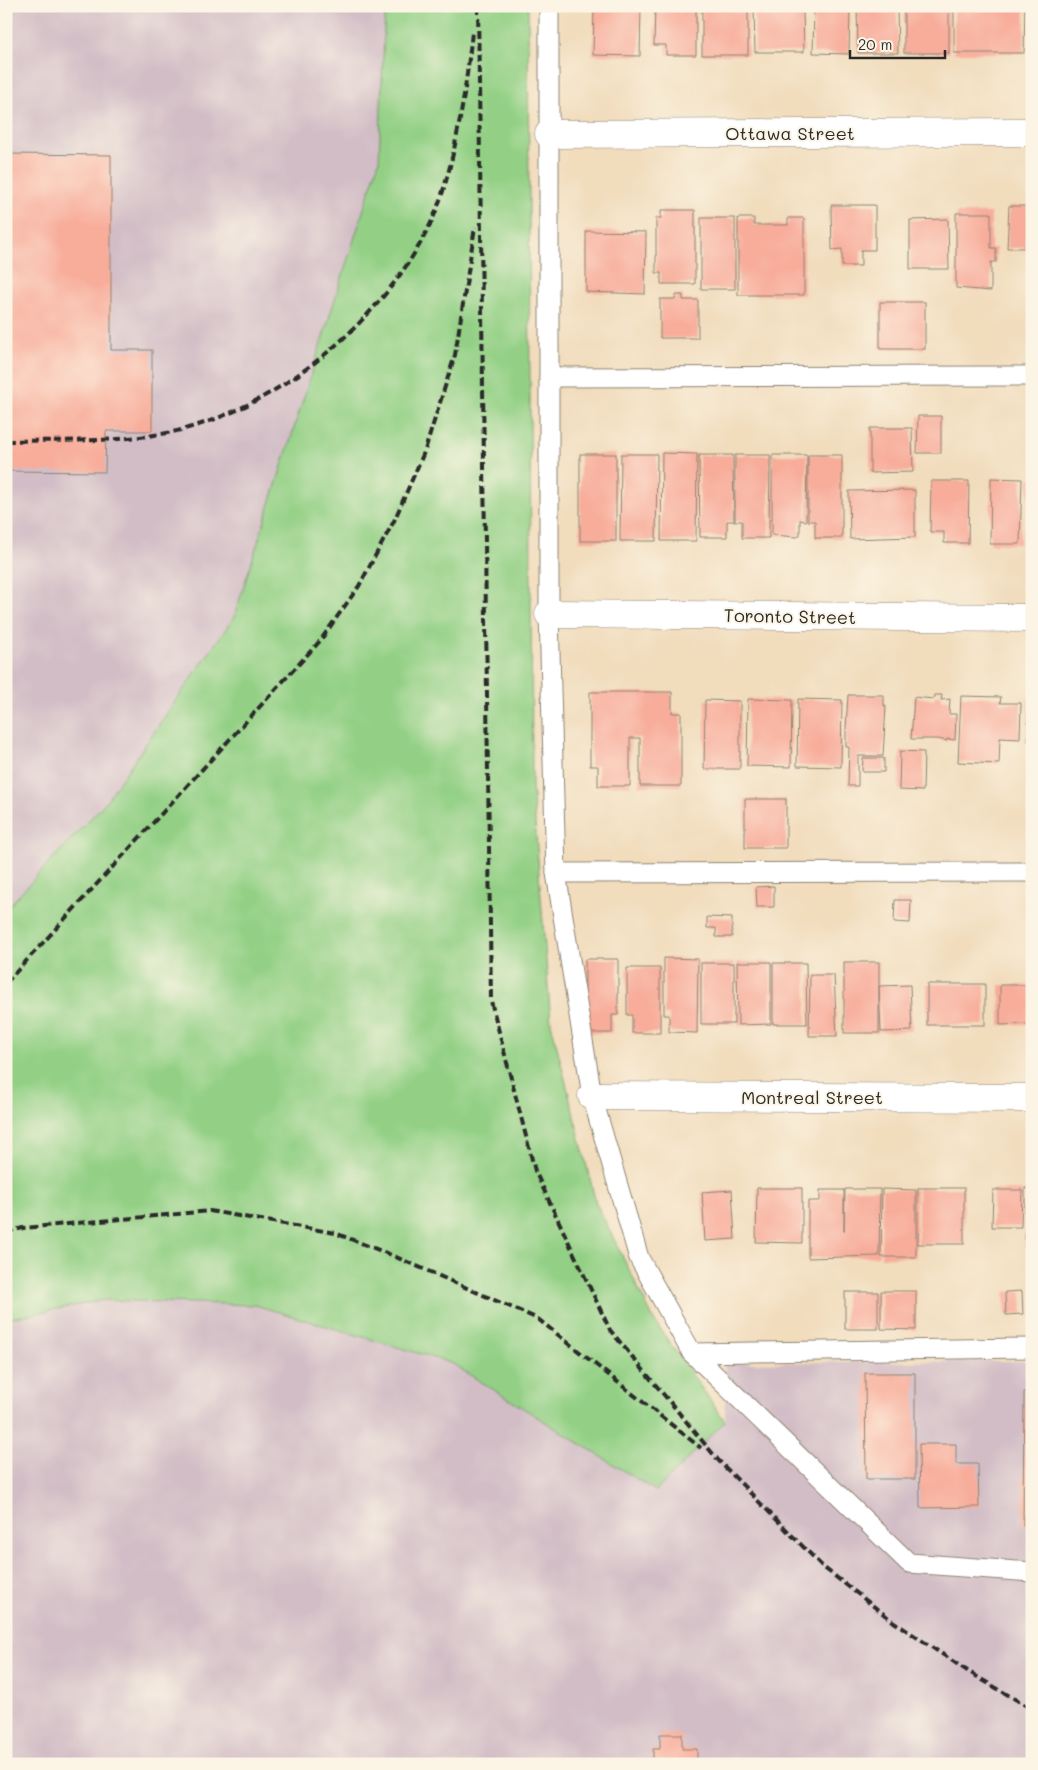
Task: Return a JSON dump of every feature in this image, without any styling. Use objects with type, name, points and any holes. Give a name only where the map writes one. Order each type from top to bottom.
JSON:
[{"type":"street","name":"Ottawa Street","points":[[549,134],[1032,132]]},
{"type":"street","name":"Toronto Street","points":[[549,614],[1032,618]]},
{"type":"street","name":"Montreal Street","points":[[592,1096],[1032,1098]]},
{"type":"lane","points":[[548,6],[549,614],[556,873],[592,1096],[640,1258],[692,1353],[909,1563],[1032,1572]]},
{"type":"lane","points":[[549,377],[1032,376]]},
{"type":"lane","points":[[556,873],[1032,872]]},
{"type":"lane","points":[[692,1353],[1032,1348]]},
{"type":"shaded area","points":[[6,6],[385,6],[379,161],[234,617],[104,804],[6,909]]},
{"type":"shaded area","points":[[104,1300],[255,1305],[451,1363],[656,1491],[725,1421],[725,1363],[1032,1361],[1032,1764],[6,1764],[6,1319]]},
{"type":"green space","points":[[385,6],[528,6],[532,785],[551,1023],[596,1203],[655,1322],[725,1421],[656,1491],[451,1363],[255,1305],[104,1300],[6,1319],[6,909],[104,804],[234,617],[379,161]]},
{"type":"building","points":[[594,6],[641,6],[640,56],[593,55]]},
{"type":"building","points":[[655,6],[696,6],[696,55],[666,55],[666,45],[654,45]]},
{"type":"building","points":[[702,6],[748,6],[748,55],[702,55]]},
{"type":"building","points":[[757,6],[795,6],[796,10],[803,10],[804,52],[755,52],[754,10],[757,10]]},
{"type":"building","points":[[814,6],[850,6],[849,54],[813,53]]},
{"type":"building","points":[[857,6],[897,6],[898,53],[858,53]]},
{"type":"building","points":[[904,6],[949,6],[949,53],[904,53]]},
{"type":"building","points":[[954,6],[1025,6],[1024,53],[954,53]]},
{"type":"building","points":[[6,154],[111,155],[111,350],[152,350],[152,431],[106,431],[105,472],[6,471]]},
{"type":"building","points":[[831,205],[875,205],[875,250],[861,250],[861,266],[842,266],[842,249],[832,250]]},
{"type":"building","points":[[1009,206],[1032,206],[1032,248],[1007,248]]},
{"type":"building","points":[[661,210],[695,210],[695,284],[661,284],[661,273],[656,273],[656,218],[661,218]]},
{"type":"building","points":[[956,213],[991,213],[991,248],[996,248],[996,262],[991,262],[991,291],[956,288]]},
{"type":"building","points":[[701,218],[735,218],[735,289],[701,289]]},
{"type":"building","points":[[738,218],[754,218],[754,225],[788,225],[788,218],[804,218],[804,295],[738,295]]},
{"type":"building","points":[[948,219],[949,269],[910,269],[910,220]]},
{"type":"building","points":[[586,231],[646,232],[645,294],[586,292]]},
{"type":"building","points":[[676,295],[683,295],[683,300],[698,300],[698,338],[660,338],[660,299],[676,299]]},
{"type":"building","points":[[880,302],[925,302],[925,349],[880,349]]},
{"type":"building","points":[[918,416],[941,416],[941,453],[917,453]]},
{"type":"building","points":[[870,428],[912,428],[913,472],[870,473]]},
{"type":"building","points":[[662,453],[697,454],[696,541],[661,541]]},
{"type":"building","points":[[580,454],[616,454],[616,541],[580,541]]},
{"type":"building","points":[[621,454],[657,454],[656,541],[620,541]]},
{"type":"building","points":[[699,455],[733,455],[734,521],[727,521],[727,537],[700,537]]},
{"type":"building","points":[[735,455],[770,455],[769,538],[742,538],[742,521],[735,521]]},
{"type":"building","points":[[772,455],[807,455],[806,521],[800,520],[800,535],[797,537],[772,535]]},
{"type":"building","points":[[808,455],[842,455],[842,538],[815,538],[815,521],[808,521]]},
{"type":"building","points":[[991,478],[1022,479],[1020,544],[990,544]]},
{"type":"building","points":[[1029,478],[1032,478],[1032,543],[1029,543]]},
{"type":"building","points":[[931,481],[969,481],[968,543],[944,543],[944,532],[930,532]]},
{"type":"building","points":[[915,490],[915,537],[850,539],[849,491]]},
{"type":"building","points":[[590,692],[672,692],[672,713],[681,713],[681,786],[640,786],[640,738],[630,738],[630,786],[598,786],[598,766],[590,766]]},
{"type":"building","points":[[848,695],[884,695],[884,706],[886,706],[883,756],[858,756],[858,786],[848,786],[849,747],[846,747],[846,728]]},
{"type":"building","points":[[935,695],[942,695],[941,700],[950,699],[949,714],[956,714],[955,740],[911,739],[914,697],[934,699]]},
{"type":"building","points":[[961,696],[1001,697],[1000,703],[1021,703],[1020,739],[1000,738],[999,764],[958,762]]},
{"type":"building","points":[[748,699],[792,700],[791,767],[747,766]]},
{"type":"building","points":[[798,699],[842,700],[841,767],[797,766]]},
{"type":"building","points":[[705,700],[740,701],[740,769],[704,769]]},
{"type":"building","points":[[1028,700],[1032,700],[1032,741],[1028,741]]},
{"type":"building","points":[[900,751],[924,752],[923,791],[899,790]]},
{"type":"building","points":[[863,758],[884,758],[884,772],[862,772]]},
{"type":"building","points":[[745,799],[786,799],[786,848],[745,848]]},
{"type":"building","points":[[774,886],[774,907],[757,907],[756,887]]},
{"type":"building","points":[[895,900],[911,900],[910,923],[894,922]]},
{"type":"building","points":[[707,917],[732,918],[732,937],[716,937],[716,928],[707,928]]},
{"type":"building","points":[[664,958],[698,959],[697,1033],[669,1032],[669,1015],[664,1015]]},
{"type":"building","points":[[585,959],[618,959],[618,1015],[612,1015],[612,1033],[585,1033]]},
{"type":"building","points":[[737,962],[771,962],[771,1024],[738,1025]]},
{"type":"building","points":[[844,962],[879,962],[879,1033],[844,1033]]},
{"type":"building","points":[[701,963],[734,963],[734,1024],[701,1024]]},
{"type":"building","points":[[773,963],[806,963],[807,1024],[773,1024]]},
{"type":"building","points":[[627,968],[660,968],[660,1033],[632,1033],[632,1015],[627,1015]]},
{"type":"building","points":[[810,975],[834,975],[837,1036],[809,1036]]},
{"type":"building","points":[[927,984],[985,984],[985,1025],[927,1025]]},
{"type":"building","points":[[910,985],[912,1031],[881,1032],[879,986]]},
{"type":"building","points":[[1000,985],[1032,985],[1032,1024],[1000,1025]]},
{"type":"building","points":[[757,1188],[802,1188],[802,1243],[756,1242]]},
{"type":"building","points":[[918,1188],[964,1188],[964,1244],[918,1244]]},
{"type":"building","points":[[1025,1188],[1032,1188],[1032,1247],[1025,1247]]},
{"type":"building","points":[[845,1189],[880,1189],[879,1256],[808,1258],[808,1201],[820,1201],[820,1190],[844,1190],[844,1231]]},
{"type":"building","points":[[882,1189],[916,1190],[916,1257],[881,1257]]},
{"type":"building","points":[[732,1190],[735,1239],[705,1241],[702,1192]]},
{"type":"building","points":[[993,1190],[1022,1190],[1021,1227],[992,1227]]},
{"type":"building","points":[[881,1291],[916,1291],[916,1330],[881,1329]]},
{"type":"building","points":[[1022,1291],[1023,1314],[1006,1315],[1005,1292]]},
{"type":"building","points":[[845,1292],[878,1292],[878,1329],[845,1329]]},
{"type":"building","points":[[865,1373],[915,1373],[915,1479],[866,1479]]},
{"type":"building","points":[[1024,1392],[1032,1392],[1032,1526],[1023,1526]]},
{"type":"building","points":[[919,1444],[956,1444],[956,1464],[978,1464],[979,1507],[920,1508]]},
{"type":"building","points":[[660,1734],[682,1734],[682,1749],[697,1749],[697,1764],[653,1764],[653,1749],[660,1749]]},
{"type":"railway","points":[[478,6],[491,1001],[535,1171],[610,1330],[719,1461],[823,1567],[894,1622],[969,1672],[1032,1709]]},
{"type":"railway","points":[[6,441],[131,438],[172,432],[211,421],[250,404],[287,382],[322,357],[354,328],[383,296],[408,262],[429,227],[438,206],[458,132],[472,32]]},
{"type":"railway","points":[[6,983],[320,641],[359,586],[394,521],[425,450],[455,355],[475,227]]},
{"type":"railway","points":[[6,1232],[23,1228],[210,1211],[335,1233],[389,1254],[538,1319],[701,1448]]}]
